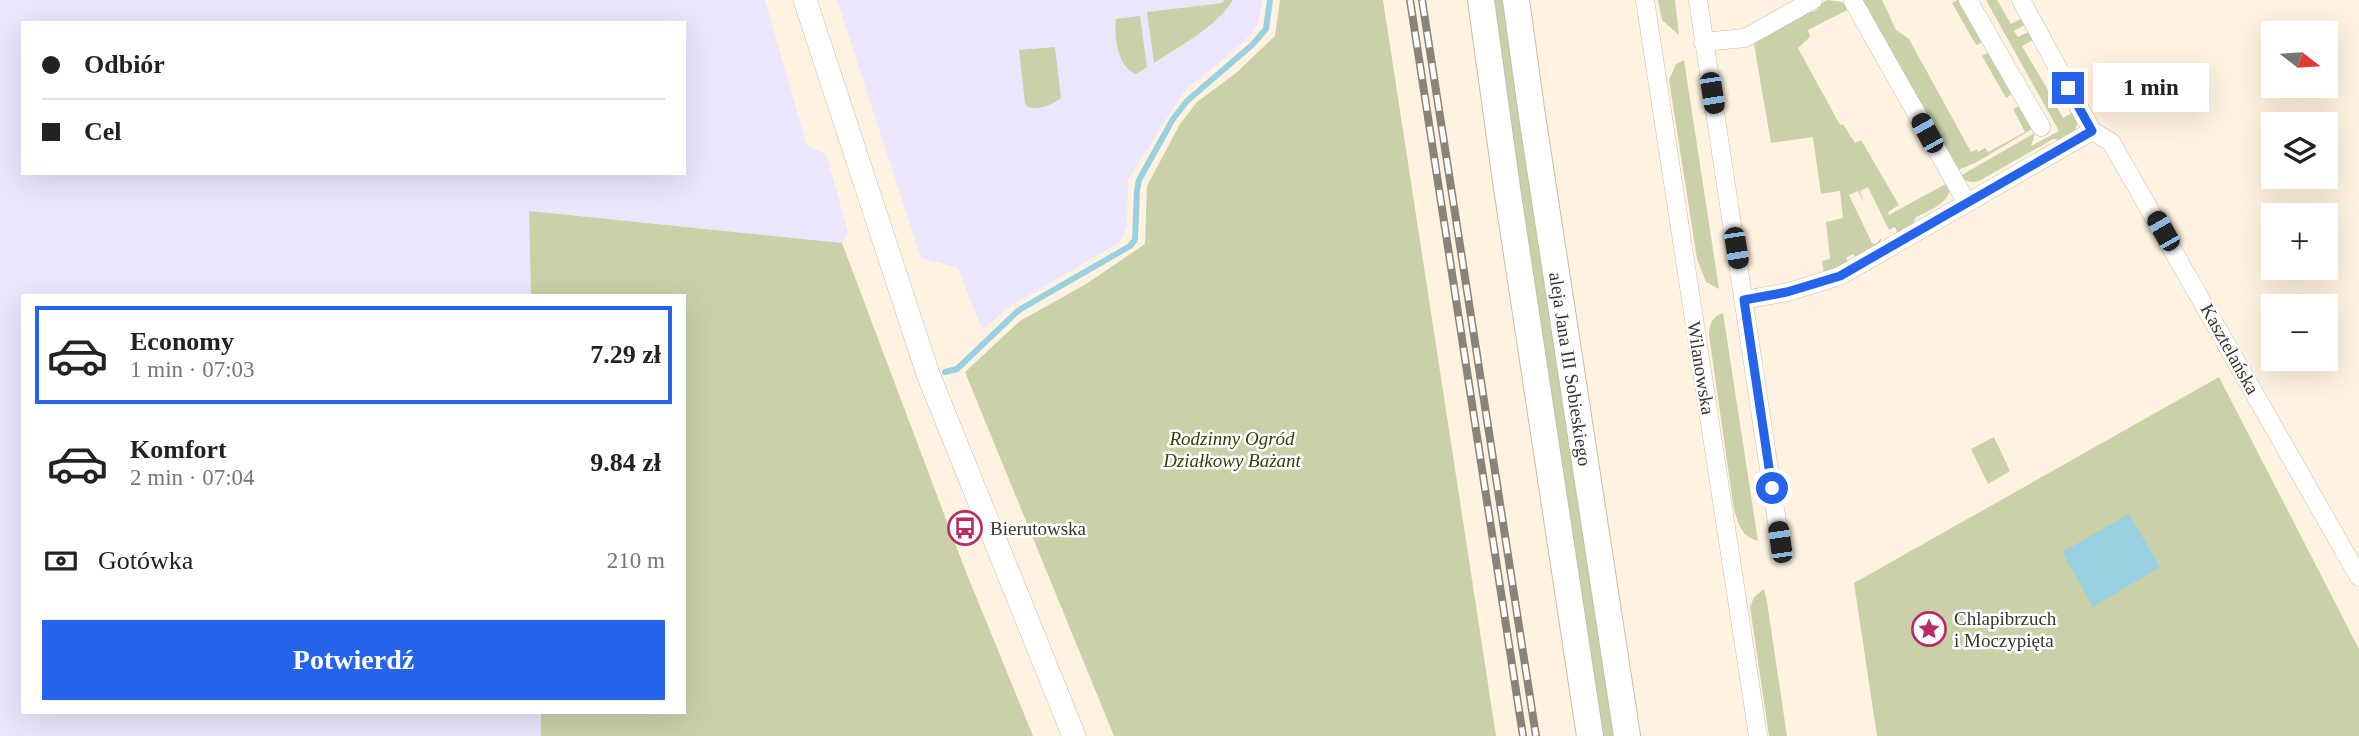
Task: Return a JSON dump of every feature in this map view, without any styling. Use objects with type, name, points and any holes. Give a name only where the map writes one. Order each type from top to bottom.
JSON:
[{"type":"main road","name":"aleja Jana III Sobieskiego","points":[[1480,0],[1590,736]]},
{"type":"main road","name":"aleja Jana III Sobieskiego","points":[[1516,0],[1627,736]]},
{"type":"street","points":[[804,0],[928,374],[1074,736]]},
{"type":"street","name":"Wilanowska","points":[[1645,0],[1758,736]]},
{"type":"street","points":[[1698,0],[1780,542]]},
{"type":"street","points":[[1703,42],[1745,38],[1813,0]]},
{"type":"street","points":[[1968,0],[2041,127]]},
{"type":"street","points":[[1744,300],[1787,292],[1840,276],[2092,131],[2021,0]]},
{"type":"street","points":[[1853,1],[1967,203]]},
{"type":"street","name":"Kasztelańska","points":[[2092,131],[2111,142],[2359,577]]},
{"type":"shaded area","points":[[0,0],[765,0],[807,146],[826,154],[848,232],[842,243],[529,211],[531,294],[21,294],[21,714],[541,714],[541,736],[0,736]]},
{"type":"shaded area","points":[[837,0],[1263,0],[1257,26],[1244,42],[1183,93],[1128,180],[1127,227],[1120,242],[1008,308],[982,330],[958,268],[921,258]]},
{"type":"green space","points":[[1224,0],[1233,0],[1217,19],[1154,63],[1147,12],[1223,3]]},
{"type":"green space","name":"Rodzinny Ogród Działkowy Bażant","points":[[1280,0],[1383,0],[1496,736],[1114,736],[965,372],[1020,321],[1086,284],[1145,244],[1147,186],[1180,124],[1197,102],[1236,73],[1275,36]]},
{"type":"green space","points":[[1492,0],[1504,0],[1615,736],[1603,736]]},
{"type":"green space","points":[[1658,0],[1675,0],[1679,35],[1662,20]]},
{"type":"green space","points":[[1827,0],[1842,2],[1849,9],[1808,30],[1810,37],[1798,48],[1840,125],[1843,124],[1855,143],[1861,140],[1899,205],[1888,212],[1889,215],[1949,182],[1950,189],[1944,200],[1915,218],[1913,227],[1898,235],[1895,227],[1889,230],[1868,187],[1860,191],[1864,203],[1858,191],[1849,195],[1872,243],[1876,244],[1881,240],[1877,247],[1856,258],[1853,254],[1846,258],[1848,263],[1824,274],[1822,261],[1830,259],[1826,222],[1843,218],[1840,191],[1821,194],[1813,137],[1771,143],[1754,44],[1811,9],[1813,12],[1818,9],[1817,6]]},
{"type":"green space","points":[[1860,0],[1882,0],[1896,30],[1909,39],[1971,152],[1985,148],[1988,152],[2025,132],[2013,109],[2019,106],[2034,128],[1958,170]]},
{"type":"green space","points":[[1962,0],[1983,42],[1976,45],[1952,3]]},
{"type":"green space","points":[[1986,0],[1997,0],[2011,24],[2024,17],[2028,23],[2014,31],[2018,37],[2032,30],[2036,38],[2022,46],[2049,92],[2063,85],[2069,97],[2056,105],[2063,118],[2077,110],[2079,119],[2074,132],[2059,140],[2053,139],[1979,181],[1971,182],[1960,176],[2035,133],[2031,146],[2059,131]]},
{"type":"green space","points":[[1140,16],[1147,67],[1136,74],[1125,65],[1118,50],[1116,19]]},
{"type":"green space","points":[[1055,47],[1061,98],[1045,106],[1028,107],[1025,103],[1019,50]]},
{"type":"green space","points":[[1989,52],[2012,94],[2006,98],[1982,56]]},
{"type":"green space","points":[[1684,60],[1719,289],[1706,282],[1697,259],[1669,80],[1676,64]]},
{"type":"green space","points":[[529,211],[842,243],[964,567],[1033,736],[541,736],[541,714],[686,714],[686,294],[531,294]]},
{"type":"green space","points":[[1723,313],[1758,541],[1744,533],[1734,510],[1709,335],[1712,321]]},
{"type":"green space","points":[[2219,377],[2359,649],[2359,736],[1877,736],[1854,583]]},
{"type":"green space","points":[[1994,437],[2010,471],[1988,484],[1971,449]]},
{"type":"green space","points":[[1764,589],[1787,736],[1769,736],[1750,607],[1754,597]]},
{"type":"water","points":[[2129,514],[2160,567],[2093,607],[2062,552]]},
{"type":"waterway","points":[[945,372],[957,369],[1019,310],[1130,246],[1135,240],[1139,180],[1173,119],[1187,101],[1252,45],[1266,29],[1270,0]]},
{"type":"railway","points":[[1410,0],[1523,736]]},
{"type":"railway","points":[[1422,0],[1536,736]]},
{"type":"place","name":"Bierutowska","points":[[965,528]]},
{"type":"place","name":"Chlapibrzuch i Moczypięta","points":[[1929,629]]},
{"type":"route","points":[[1772,488],[1744,300],[1787,292],[1840,276],[2092,131],[2068,88]]}]
